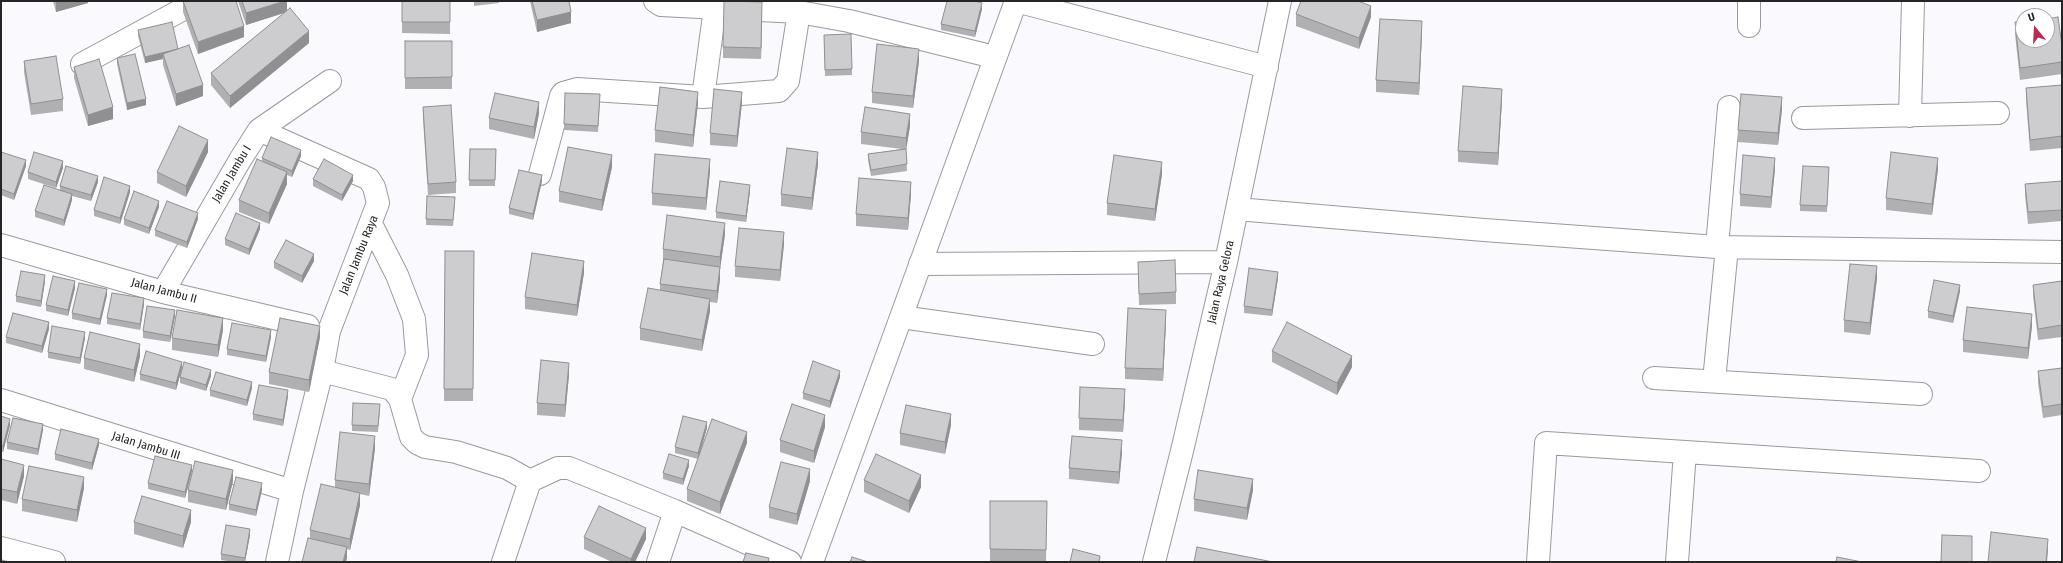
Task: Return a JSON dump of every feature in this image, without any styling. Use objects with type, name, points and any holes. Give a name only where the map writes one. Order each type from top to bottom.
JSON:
[{"type":"street","points":[[82,64],[198,1]]},
{"type":"street","points":[[655,1],[661,5],[799,12],[848,21],[994,56]]},
{"type":"street","points":[[812,562],[994,56],[1016,1],[1267,67]]},
{"type":"street","name":"Jalan Raya Gelora","points":[[1154,562],[1182,451],[1226,262],[1280,1]]},
{"type":"street","points":[[1749,1],[1749,26]]},
{"type":"street","points":[[1910,116],[1913,1]]},
{"type":"street","points":[[703,97],[715,8]]},
{"type":"street","points":[[540,174],[563,93],[577,89],[703,97],[779,91],[788,81],[799,12]]},
{"type":"street","name":"Jalan Jambu I","points":[[163,292],[259,130],[330,81]]},
{"type":"street","points":[[1714,381],[1729,107]]},
{"type":"street","points":[[1803,118],[1998,113]]},
{"type":"street","name":"Jalan Jambu Raya","points":[[259,130],[369,180],[374,187],[378,203],[328,331],[322,371],[292,491],[277,562]]},
{"type":"street","points":[[1237,209],[1484,230],[1722,247],[2062,252]]},
{"type":"street","points":[[371,224],[397,275],[414,319],[417,355],[400,399]]},
{"type":"street","name":"Jalan Jambu II","points":[[1,245],[163,292],[328,331]]},
{"type":"street","points":[[920,264],[1226,262]]},
{"type":"street","points":[[900,317],[1093,344]]},
{"type":"street","points":[[322,371],[392,389],[400,399],[411,437],[417,443],[425,447],[456,452],[507,468],[530,481]]},
{"type":"street","points":[[1654,378],[1920,394]]},
{"type":"street","name":"Jalan Jambu III","points":[[1,400],[292,491]]},
{"type":"street","points":[[1538,562],[1546,443],[1979,472]]},
{"type":"street","points":[[1677,562],[1685,452]]},
{"type":"street","points":[[503,562],[530,481],[548,471],[558,468],[569,468],[675,511],[790,562]]},
{"type":"street","points":[[658,562],[675,511]]},
{"type":"street","points":[[1,548],[54,562]]},
{"type":"building","points":[[183,1],[236,1],[244,26],[198,42]]},
{"type":"building","points":[[242,1],[285,1],[246,13]]},
{"type":"building","points":[[402,1],[450,1],[450,22],[402,22]]},
{"type":"building","points":[[532,1],[569,1],[571,12],[537,20]]},
{"type":"building","points":[[724,1],[762,2],[761,48],[723,47]]},
{"type":"building","points":[[947,1],[975,1],[982,3],[975,31],[941,24]]},
{"type":"building","points":[[1301,1],[1358,1],[1371,6],[1359,38],[1296,14]]},
{"type":"building","points":[[290,8],[309,31],[230,96],[211,73]]},
{"type":"building","points":[[2058,17],[2062,46],[2062,62],[2020,68],[2018,48],[2055,48],[2055,18]]},
{"type":"building","points":[[1380,19],[1422,21],[1419,83],[1376,80]]},
{"type":"building","points":[[172,22],[178,49],[145,57],[138,30]]},
{"type":"building","points":[[851,34],[852,69],[825,70],[824,35]]},
{"type":"building","points":[[405,41],[452,41],[452,77],[405,78]]},
{"type":"building","points":[[877,44],[919,49],[913,96],[872,92]]},
{"type":"building","points":[[189,45],[203,85],[176,94],[163,54]]},
{"type":"building","points":[[135,54],[146,99],[127,103],[117,58]]},
{"type":"building","points":[[56,56],[63,99],[31,104],[24,61]]},
{"type":"building","points":[[99,59],[113,107],[88,115],[74,67]]},
{"type":"building","points":[[2062,85],[2062,136],[2030,140],[2026,88]]},
{"type":"building","points":[[1463,86],[1502,89],[1498,153],[1458,151]]},
{"type":"building","points":[[660,87],[698,92],[693,135],[655,130]]},
{"type":"building","points":[[714,89],[742,92],[737,136],[710,133]]},
{"type":"building","points":[[495,93],[539,102],[534,127],[489,118]]},
{"type":"building","points":[[565,93],[600,94],[598,126],[564,124]]},
{"type":"building","points":[[1741,94],[1782,97],[1778,133],[1738,130]]},
{"type":"building","points":[[451,105],[456,182],[428,184],[423,107]]},
{"type":"building","points":[[865,107],[910,114],[906,138],[861,132]]},
{"type":"building","points":[[179,126],[208,140],[186,186],[157,172]]},
{"type":"building","points":[[271,137],[301,150],[292,171],[262,158]]},
{"type":"building","points":[[568,147],[612,155],[602,200],[559,191]]},
{"type":"building","points":[[787,148],[818,152],[812,198],[781,194]]},
{"type":"building","points":[[470,149],[496,149],[495,180],[469,180]]},
{"type":"building","points":[[906,149],[907,164],[871,170],[868,154]]},
{"type":"building","points":[[1,152],[26,160],[14,194],[1,189]]},
{"type":"building","points":[[34,152],[63,161],[56,182],[28,172]]},
{"type":"building","points":[[1891,152],[1938,158],[1932,204],[1886,198]]},
{"type":"building","points":[[655,154],[710,159],[706,198],[652,193]]},
{"type":"building","points":[[1114,155],[1162,162],[1155,209],[1107,203]]},
{"type":"building","points":[[1743,155],[1775,158],[1771,197],[1740,194]]},
{"type":"building","points":[[257,159],[287,172],[269,213],[239,200]]},
{"type":"building","points":[[324,159],[353,175],[342,195],[313,179]]},
{"type":"building","points":[[66,166],[98,176],[91,195],[60,186]]},
{"type":"building","points":[[1803,166],[1829,167],[1827,206],[1800,205]]},
{"type":"building","points":[[519,170],[542,175],[533,214],[509,208]]},
{"type":"building","points":[[104,177],[130,186],[120,218],[94,210]]},
{"type":"building","points":[[859,178],[911,182],[908,218],[856,214]]},
{"type":"building","points":[[720,181],[750,185],[746,216],[716,212]]},
{"type":"building","points":[[2062,181],[2062,210],[2028,212],[2025,184]]},
{"type":"building","points":[[44,185],[72,194],[64,220],[35,211]]},
{"type":"building","points":[[134,191],[159,201],[149,228],[124,219]]},
{"type":"building","points":[[427,196],[455,197],[453,220],[426,219]]},
{"type":"building","points":[[167,201],[198,213],[187,242],[155,230]]},
{"type":"building","points":[[236,213],[260,223],[249,249],[225,239]]},
{"type":"building","points":[[667,215],[725,223],[720,257],[663,249]]},
{"type":"building","points":[[739,228],[784,232],[780,270],[735,266]]},
{"type":"building","points":[[286,240],[314,254],[302,276],[274,262]]},
{"type":"building","points":[[445,251],[474,251],[473,389],[444,389]]},
{"type":"building","points":[[532,253],[584,261],[577,305],[525,297]]},
{"type":"building","points":[[664,259],[720,267],[717,291],[660,284]]},
{"type":"building","points":[[1175,260],[1176,292],[1139,294],[1138,262]]},
{"type":"building","points":[[1850,264],[1877,266],[1870,323],[1844,320]]},
{"type":"building","points":[[1249,268],[1278,272],[1272,310],[1244,306]]},
{"type":"building","points":[[21,271],[45,275],[41,301],[16,296]]},
{"type":"building","points":[[53,276],[75,281],[68,310],[46,305]]},
{"type":"building","points":[[1934,280],[1960,285],[1953,316],[1928,311]]},
{"type":"building","points":[[2062,281],[2062,325],[2038,329],[2033,285]]},
{"type":"building","points":[[79,283],[107,289],[100,319],[72,313]]},
{"type":"building","points":[[648,288],[710,299],[702,340],[640,328]]},
{"type":"building","points":[[112,293],[144,298],[140,324],[107,318]]},
{"type":"building","points":[[147,306],[175,310],[170,336],[143,331]]},
{"type":"building","points":[[1967,307],[2032,314],[2028,348],[1963,340]]},
{"type":"building","points":[[1128,308],[1166,310],[1163,369],[1125,368]]},
{"type":"building","points":[[177,310],[223,318],[218,345],[172,338]]},
{"type":"building","points":[[13,313],[49,322],[42,346],[6,337]]},
{"type":"building","points":[[280,318],[320,326],[309,380],[269,372]]},
{"type":"building","points":[[1287,322],[1352,356],[1337,383],[1272,351]]},
{"type":"building","points":[[232,323],[271,330],[266,356],[227,349]]},
{"type":"building","points":[[52,326],[85,332],[80,358],[48,352]]},
{"type":"building","points":[[90,332],[140,344],[134,370],[84,358]]},
{"type":"building","points":[[146,351],[182,362],[176,383],[140,374]]},
{"type":"building","points":[[541,360],[569,363],[565,405],[537,403]]},
{"type":"building","points":[[813,361],[840,371],[830,401],[803,393]]},
{"type":"building","points":[[184,362],[211,370],[206,385],[180,377]]},
{"type":"building","points":[[2062,368],[2062,404],[2043,407],[2038,371]]},
{"type":"building","points":[[216,372],[252,382],[247,400],[210,390]]},
{"type":"building","points":[[259,385],[288,390],[283,420],[253,414]]},
{"type":"building","points":[[1080,387],[1125,389],[1123,420],[1079,418]]},
{"type":"building","points":[[353,403],[380,404],[378,426],[352,425]]},
{"type":"building","points":[[792,404],[825,415],[814,451],[780,440]]},
{"type":"building","points":[[906,405],[951,414],[945,442],[900,433]]},
{"type":"building","points":[[1,416],[10,419],[3,446],[1,446]]},
{"type":"building","points":[[683,416],[707,422],[698,453],[675,447]]},
{"type":"building","points":[[13,418],[43,424],[38,449],[7,442]]},
{"type":"building","points":[[712,419],[747,432],[720,502],[687,489]]},
{"type":"building","points":[[61,429],[99,439],[92,463],[55,454]]},
{"type":"building","points":[[340,432],[375,436],[369,484],[335,480]]},
{"type":"building","points":[[1072,436],[1122,440],[1119,472],[1069,468]]},
{"type":"building","points":[[669,454],[689,460],[683,479],[663,473]]},
{"type":"building","points":[[876,454],[921,475],[909,501],[864,480]]},
{"type":"building","points":[[155,456],[192,465],[185,492],[148,483]]},
{"type":"building","points":[[1,459],[24,465],[17,492],[1,489]]},
{"type":"building","points":[[195,461],[233,470],[226,499],[188,490]]},
{"type":"building","points":[[781,462],[810,469],[797,514],[769,507]]},
{"type":"building","points":[[29,466],[84,477],[77,510],[22,499]]},
{"type":"building","points":[[1198,470],[1253,479],[1247,508],[1194,499]]},
{"type":"building","points":[[236,477],[262,483],[256,510],[229,504]]},
{"type":"building","points":[[321,484],[360,493],[350,539],[310,530]]},
{"type":"building","points":[[142,496],[191,510],[183,536],[134,522]]},
{"type":"building","points":[[990,501],[1047,501],[1046,550],[990,549]]},
{"type":"building","points":[[599,506],[646,528],[631,559],[584,537]]},
{"type":"building","points":[[226,525],[250,529],[245,558],[221,554]]},
{"type":"building","points":[[1991,532],[2048,539],[2046,562],[1988,562]]},
{"type":"building","points":[[1942,535],[1972,536],[1972,562],[1941,562]]},
{"type":"building","points":[[308,538],[347,547],[343,562],[302,562]]},
{"type":"building","points":[[1197,547],[1273,562],[1194,562]]},
{"type":"building","points":[[1073,549],[1100,556],[1099,562],[1070,562]]},
{"type":"building","points":[[746,553],[769,558],[768,562],[743,562]]},
{"type":"building","points":[[852,557],[868,562],[850,562]]},
{"type":"building","points":[[1837,557],[1862,562],[1836,562]]}]
